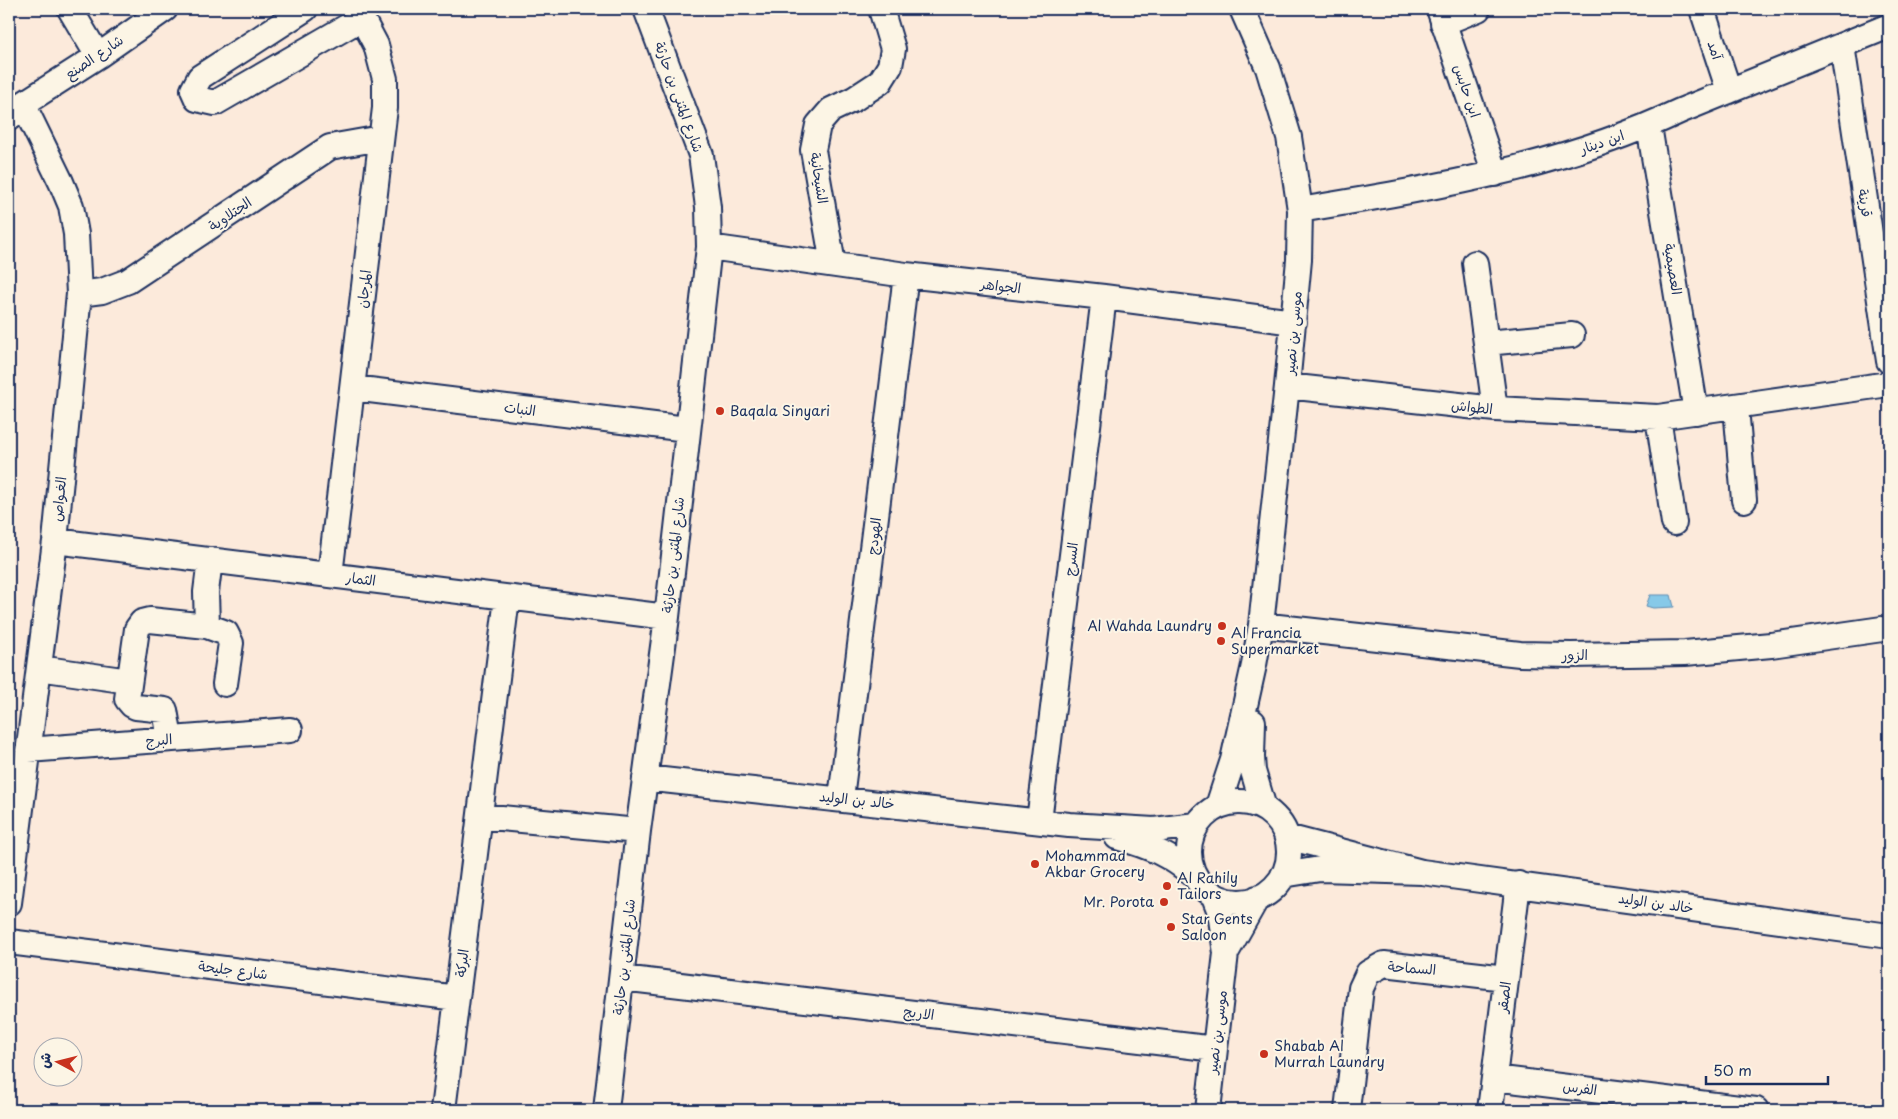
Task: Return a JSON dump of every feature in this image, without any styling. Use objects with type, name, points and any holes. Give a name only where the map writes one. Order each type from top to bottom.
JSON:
[{"type":"street","points":[[70,9],[98,56]]},
{"type":"street","name":"شارع الصنع","points":[[13,110],[98,56],[165,9]]},
{"type":"street","points":[[305,9],[200,77],[193,90],[198,99],[215,103],[359,14]]},
{"type":"street","name":"شارع المثنى بن حارثة","points":[[606,1110],[709,247],[708,207],[701,155],[646,9]]},
{"type":"street","name":"الشيحانية","points":[[833,264],[813,150],[818,125],[830,110],[854,99],[880,82],[890,66],[893,49],[881,9]]},
{"type":"street","name":"موسى بن نصير","points":[[1218,806],[1230,773],[1254,665],[1260,625],[1294,322],[1299,260],[1300,210],[1289,138],[1268,68],[1242,9]]},
{"type":"street","points":[[1441,16],[1478,9]]},
{"type":"street","name":"آمد","points":[[1702,9],[1729,91]]},
{"type":"street","name":"المرجان","points":[[330,575],[385,108],[386,79],[376,45],[359,14]]},
{"type":"street","name":"ابن حابس","points":[[1441,16],[1495,174]]},
{"type":"street","name":"ابن دينار","points":[[1300,210],[1423,189],[1546,161],[1649,126],[1729,91],[1889,26]]},
{"type":"street","name":"قرينة","points":[[1842,45],[1889,361]]},
{"type":"street","name":"الغـواص","points":[[9,903],[55,541],[79,294],[76,234],[71,206],[61,182],[13,110]]},
{"type":"street","name":"العصيمية","points":[[1649,126],[1696,412]]},
{"type":"street","name":"الجتلاوية","points":[[79,294],[102,291],[128,281],[330,147],[381,138]]},
{"type":"street","name":"الجواهر","points":[[709,247],[906,275],[1104,297],[1294,322]]},
{"type":"street","points":[[1475,263],[1495,409]]},
{"type":"street","name":"الهودج","points":[[842,798],[906,275]]},
{"type":"street","name":"السرج","points":[[1039,821],[1104,297]]},
{"type":"street","points":[[1486,343],[1572,335]]},
{"type":"street","name":"الطواش","points":[[1287,386],[1495,409],[1658,417],[1889,384]]},
{"type":"street","name":"النبات","points":[[353,388],[687,429]]},
{"type":"street","points":[[1736,407],[1744,500]]},
{"type":"street","points":[[1658,417],[1674,523]]},
{"type":"street","name":"الثمار","points":[[55,541],[666,617]]},
{"type":"street","points":[[207,626],[206,592],[210,560]]},
{"type":"street","name":"البركة","points":[[443,1110],[507,598]]},
{"type":"street","points":[[170,739],[165,710],[132,705],[127,699],[137,630],[142,622],[150,620],[207,626],[221,630],[229,637],[230,648],[225,684]]},
{"type":"street","name":"الزور","points":[[1260,625],[1520,654],[1572,655],[1685,653],[1771,645],[1889,628]]},
{"type":"street","name":"موسى بن نصير","points":[[1254,665],[1252,757],[1255,778],[1264,808]]},
{"type":"street","points":[[39,668],[129,681]]},
{"type":"street","name":"البرج","points":[[28,750],[290,730]]},
{"type":"street","name":"خالد بن الوليد","points":[[645,778],[842,798],[1069,825],[1145,830],[1164,830],[1196,825]]},
{"type":"street","points":[[1234,802],[1249,802],[1264,808],[1282,825],[1286,837],[1288,856],[1283,875],[1268,893],[1257,898],[1242,902],[1227,900],[1213,894],[1203,887],[1191,864],[1189,851],[1196,825],[1206,814],[1218,806],[1234,802]]},
{"type":"street","points":[[480,816],[638,831]]},
{"type":"street","name":"خالد بن الوليد","points":[[1069,825],[1158,850],[1177,861],[1196,876]]},
{"type":"street","name":"خالد بن الوليد","points":[[1286,837],[1422,872]]},
{"type":"street","name":"خالد بن الوليد","points":[[1283,875],[1320,868],[1422,872],[1889,936]]},
{"type":"street","name":"الصقر","points":[[1490,1110],[1518,884]]},
{"type":"street","name":"موسى بن نصير","points":[[1208,1110],[1226,953],[1220,912],[1213,894]]},
{"type":"street","name":"موسى بن نصير","points":[[1226,953],[1257,898]]},
{"type":"street","name":"شارع جليحة","points":[[9,942],[457,998]]},
{"type":"street","name":"السماحة","points":[[1347,1110],[1361,988],[1368,972],[1384,964],[1506,978]]},
{"type":"street","name":"الاريج","points":[[622,978],[1215,1048]]},
{"type":"street","name":"الفرس","points":[[1494,1078],[1756,1110]]},
{"type":"water","points":[[1650,595],[1671,595],[1674,607],[1653,608],[1646,606]]},
{"type":"place","name":"Baqala Sinyari","points":[[720,411]]},
{"type":"place","name":"Al Wahda Laundry","points":[[1222,626]]},
{"type":"place","name":"Al Francia Supermarket","points":[[1221,641]]},
{"type":"place","name":"Mohammad Akbar Grocery","points":[[1035,864]]},
{"type":"place","name":"Al Rahily Tailors","points":[[1167,886]]},
{"type":"place","name":"Mr. Porota","points":[[1164,902]]},
{"type":"place","name":"Star Gents Saloon","points":[[1171,927]]},
{"type":"place","name":"Shabab Al Murrah Laundry","points":[[1264,1054]]}]
